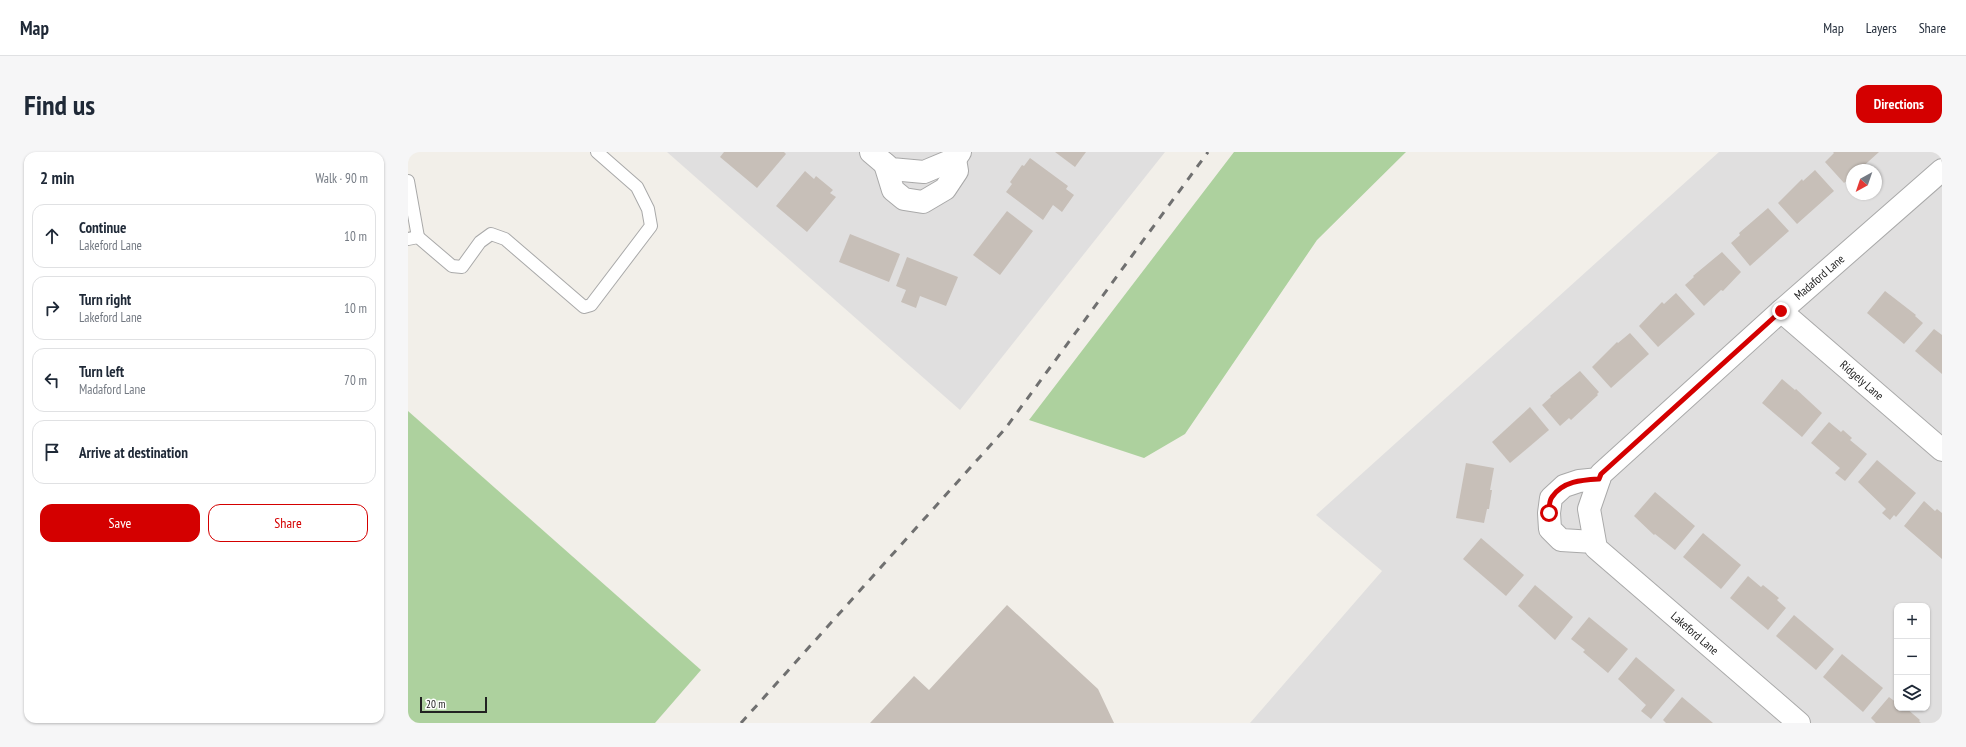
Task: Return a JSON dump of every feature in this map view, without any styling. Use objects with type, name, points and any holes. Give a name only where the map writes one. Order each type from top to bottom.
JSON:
[{"type":"street","points":[[878,158],[893,190],[904,199],[923,202],[945,189],[957,171],[958,155]]},
{"type":"street","points":[[878,158],[890,169],[924,172],[958,155]]},
{"type":"street","name":"Madaford Lane","points":[[1594,542],[1589,509],[1601,474],[1781,311],[1942,170]]},
{"type":"street","name":"Ridgely Lane","points":[[1781,311],[1942,450]]},
{"type":"street","points":[[1594,542],[1561,540],[1550,529],[1549,513],[1551,498],[1564,486],[1579,481],[1599,479]]},
{"type":"street","name":"Lakeford Lane","points":[[1594,542],[1596,548],[1799,723]]},
{"type":"lane","points":[[408,181],[413,238],[452,266],[462,267],[480,242],[491,234],[505,239],[584,307],[590,305],[651,226],[648,209],[637,187],[597,152]]},
{"type":"shaded area","points":[[667,152],[1165,152],[960,410]]},
{"type":"shaded area","points":[[1719,152],[1942,152],[1942,723],[1250,723],[1382,571],[1316,515]]},
{"type":"green space","points":[[1234,152],[1406,152],[1317,240],[1185,434],[1144,458],[1029,420]]},
{"type":"green space","points":[[408,411],[701,670],[655,723],[408,723]]},
{"type":"building","points":[[724,152],[784,152],[786,154],[757,188],[720,157]]},
{"type":"building","points":[[1055,152],[1086,152],[1075,167]]},
{"type":"building","points":[[1833,152],[1879,152],[1866,164],[1846,164],[1846,181],[1844,183],[1825,162],[1834,153]]},
{"type":"building","points":[[1030,158],[1068,186],[1066,189],[1074,195],[1062,212],[1053,205],[1043,220],[1006,192],[1012,184],[1010,182],[1022,165],[1024,166]]},
{"type":"building","points":[[1815,170],[1834,191],[1797,224],[1778,203],[1802,179],[1803,181]]},
{"type":"building","points":[[805,171],[814,179],[816,176],[833,190],[830,193],[836,197],[807,232],[776,206]]},
{"type":"building","points":[[1768,208],[1789,231],[1750,266],[1731,243],[1740,235],[1739,233]]},
{"type":"building","points":[[1007,211],[1033,231],[1000,275],[973,255]]},
{"type":"building","points":[[850,234],[900,254],[889,282],[839,262]]},
{"type":"building","points":[[1722,252],[1741,272],[1723,291],[1721,290],[1704,306],[1685,285],[1694,277],[1693,276]]},
{"type":"building","points":[[907,257],[958,277],[946,306],[920,296],[916,308],[901,302],[906,290],[896,286]]},
{"type":"building","points":[[1885,291],[1916,315],[1915,316],[1923,323],[1904,344],[1867,313]]},
{"type":"building","points":[[1676,293],[1695,314],[1658,347],[1639,326],[1662,302],[1664,304]]},
{"type":"building","points":[[1934,329],[1942,335],[1942,374],[1915,351]]},
{"type":"building","points":[[1630,333],[1649,354],[1611,388],[1592,367],[1617,342],[1618,343]]},
{"type":"building","points":[[1580,371],[1599,392],[1597,394],[1598,395],[1571,420],[1569,418],[1560,426],[1542,405],[1551,397],[1550,396]]},
{"type":"building","points":[[1782,379],[1795,390],[1796,389],[1822,413],[1802,437],[1762,403]]},
{"type":"building","points":[[1530,407],[1549,430],[1510,463],[1492,442]]},
{"type":"building","points":[[1829,422],[1841,432],[1843,430],[1852,438],[1850,440],[1867,454],[1845,481],[1835,473],[1840,468],[1811,443]]},
{"type":"building","points":[[1877,460],[1916,493],[1896,517],[1894,515],[1890,520],[1882,513],[1886,509],[1858,482]]},
{"type":"building","points":[[1466,463],[1494,468],[1490,490],[1492,490],[1489,509],[1487,509],[1484,523],[1456,518]]},
{"type":"building","points":[[1655,492],[1695,526],[1675,550],[1655,534],[1654,535],[1634,516]]},
{"type":"building","points":[[1924,501],[1935,511],[1937,509],[1942,513],[1942,559],[1904,526]]},
{"type":"building","points":[[1703,533],[1741,565],[1721,589],[1683,557]]},
{"type":"building","points":[[1481,538],[1524,575],[1506,596],[1463,559]]},
{"type":"building","points":[[1748,576],[1761,587],[1763,585],[1779,598],[1777,600],[1786,608],[1768,630],[1730,598]]},
{"type":"building","points":[[1535,585],[1573,617],[1555,640],[1518,606]]},
{"type":"building","points":[[1007,605],[1098,689],[1114,723],[870,723],[914,676],[929,690]]},
{"type":"building","points":[[1794,615],[1834,649],[1816,670],[1776,636]]},
{"type":"building","points":[[1589,617],[1628,649],[1608,673],[1583,652],[1585,650],[1571,639]]},
{"type":"building","points":[[1842,654],[1883,688],[1863,712],[1823,677]]},
{"type":"building","points":[[1636,657],[1675,690],[1651,719],[1641,711],[1646,705],[1618,679]]},
{"type":"building","points":[[1682,697],[1713,723],[1666,723],[1663,720]]},
{"type":"building","points":[[1889,697],[1894,701],[1894,711],[1910,711],[1920,720],[1919,721],[1921,723],[1876,723],[1871,718]]},
{"type":"railway","points":[[741,723],[1005,429],[1208,152]]},
{"type":"route","points":[[1549,513],[1551,498],[1564,486],[1579,481],[1599,479],[1601,474],[1781,311]]}]
